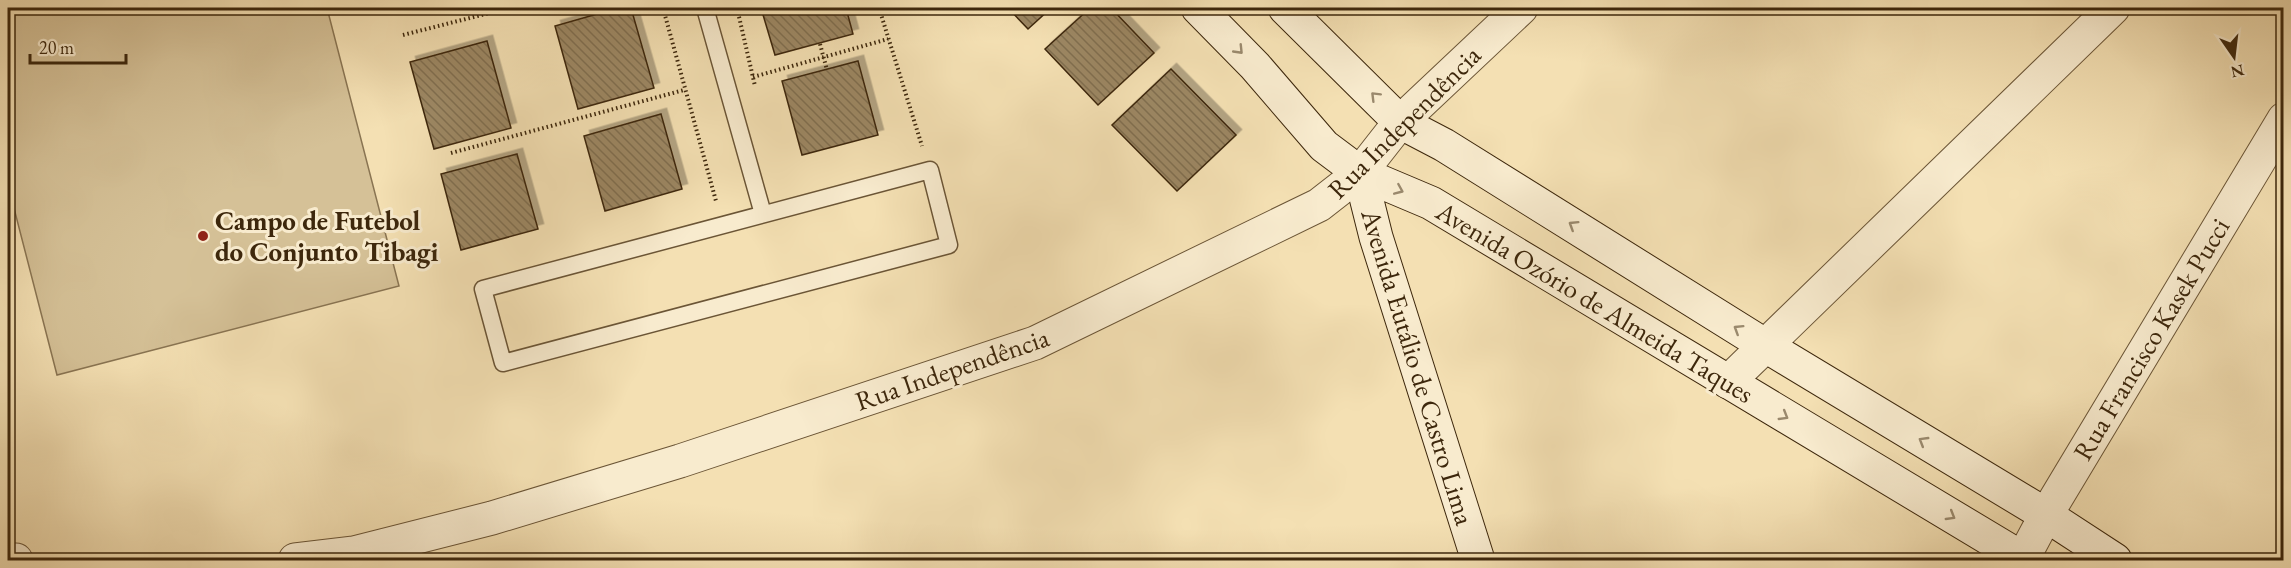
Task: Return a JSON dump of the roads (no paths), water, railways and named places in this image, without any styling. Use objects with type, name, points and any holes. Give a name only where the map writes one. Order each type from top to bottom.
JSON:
[{"type":"street","name":"Avenida Ozório de Almeida Taques","points":[[1198,8],[1255,66],[1324,146],[1360,173],[1431,203],[2023,560]]},
{"type":"street","name":"Avenida Ozório de Almeida Taques","points":[[1285,8],[1400,122],[1444,145],[1766,346],[2046,515],[2115,561]]},
{"type":"street","name":"Rua Independência","points":[[295,561],[354,553],[492,518],[680,461],[1035,343],[1319,205],[1360,173],[1400,122],[1521,8]]},
{"type":"street","points":[[1728,382],[2113,8]]},
{"type":"street","name":"Rua Francisco Kasek Pucci","points":[[2023,560],[2046,515],[2283,119]]},
{"type":"street","name":"Avenida Eutálio de Castro Lima","points":[[1360,173],[1376,237],[1478,561]]},
{"type":"street","points":[[8,560],[16,561]]},
{"type":"lane","points":[[705,8],[763,214]]},
{"type":"lane","points":[[930,170],[949,245],[503,363],[483,289],[763,214],[930,170]]},
{"type":"place","name":"Campo de Futebol do Conjunto Tibagi","points":[[203,236]]}]
